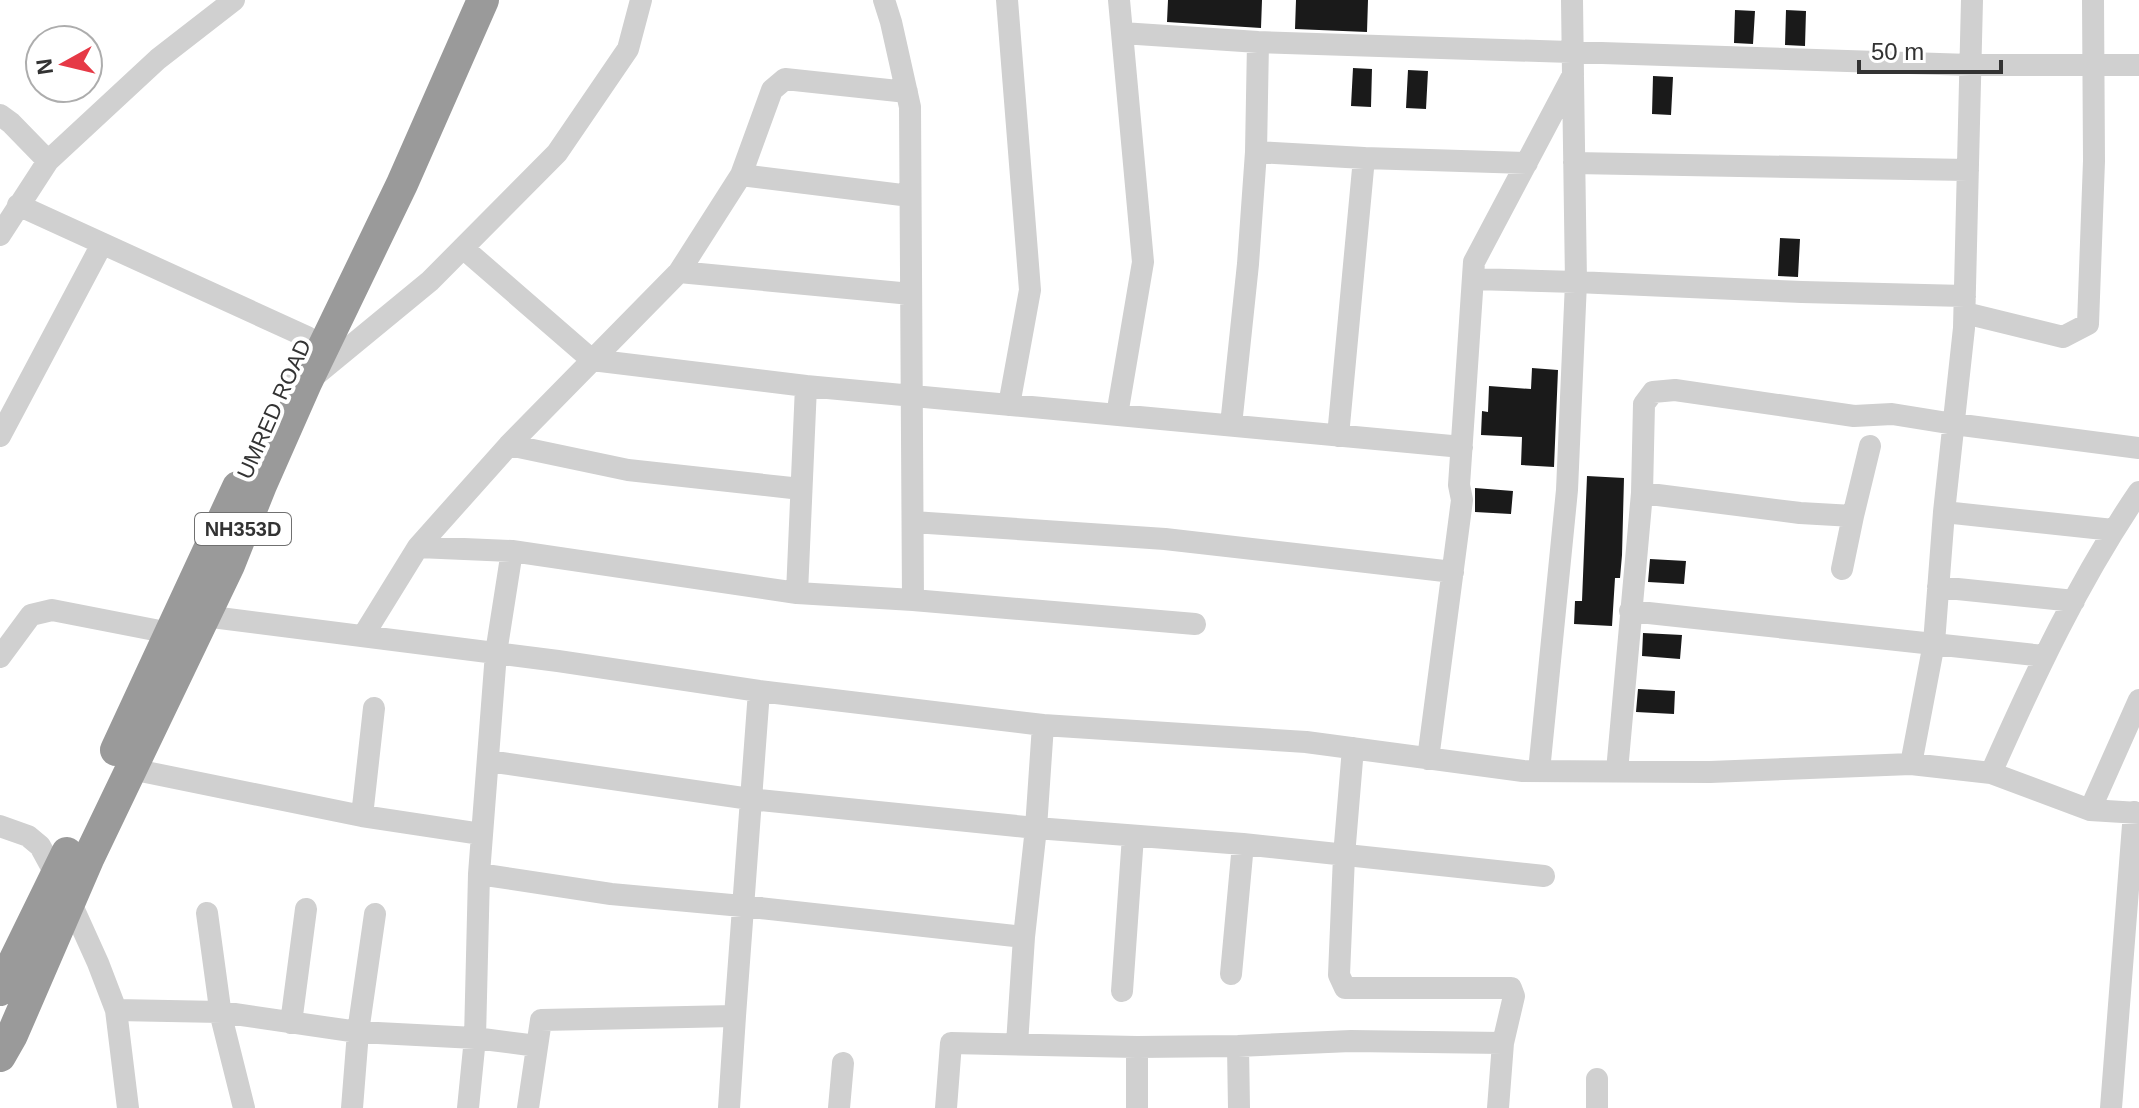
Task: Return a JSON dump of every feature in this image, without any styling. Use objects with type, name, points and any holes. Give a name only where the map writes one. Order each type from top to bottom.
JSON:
[{"type":"highway","name":"UMRED ROAD","points":[[315,342],[464,0]]},
{"type":"highway","name":"NH353D","points":[[0,1056],[12,1035],[63,889],[131,769],[229,565],[298,379],[315,342],[402,184],[483,0]]},
{"type":"highway","name":"UMRED ROAD","points":[[0,990],[63,889],[170,633],[298,379]]},
{"type":"street","points":[[0,235],[9,210],[48,161],[158,59],[234,0]]},
{"type":"street","points":[[298,379],[430,281],[557,153],[628,49],[641,0]]},
{"type":"street","points":[[884,0],[910,107],[913,600]]},
{"type":"street","points":[[1007,0],[1030,290],[1009,405]]},
{"type":"street","points":[[1117,415],[1143,262],[1119,0]]},
{"type":"street","points":[[1539,771],[1567,490],[1576,282],[1572,0]]},
{"type":"street","points":[[1911,764],[1934,643],[1965,304],[1972,0]]},
{"type":"street","points":[[1473,279],[1802,292],[1965,304],[2063,337],[2088,324],[2094,161],[2093,0]]},
{"type":"street","points":[[1122,33],[1258,42],[1970,65],[2139,65]]},
{"type":"street","points":[[1231,425],[1256,152],[1258,42]]},
{"type":"street","points":[[1428,759],[1462,500],[1459,485],[1474,262],[1573,75]]},
{"type":"street","points":[[363,636],[418,547],[509,445],[679,272],[741,175],[772,90],[785,79],[907,92]]},
{"type":"street","points":[[0,115],[48,161]]},
{"type":"street","points":[[1256,152],[1527,163]]},
{"type":"street","points":[[1338,436],[1364,158]]},
{"type":"street","points":[[1574,163],[1968,170]]},
{"type":"street","points":[[741,175],[910,196]]},
{"type":"street","points":[[9,210],[102,244],[315,342]]},
{"type":"street","points":[[0,436],[102,244]]},
{"type":"street","points":[[463,248],[592,360],[806,386],[1462,447]]},
{"type":"street","points":[[679,272],[911,294]]},
{"type":"street","points":[[797,593],[806,386]]},
{"type":"street","points":[[1617,771],[1642,493],[1644,404],[1653,392],[1675,390],[1854,416],[1892,414],[2139,448]]},
{"type":"street","points":[[509,445],[628,470],[801,489]]},
{"type":"street","points":[[1842,569],[1870,446]]},
{"type":"street","points":[[1991,773],[2044,656],[2113,530],[2139,492]]},
{"type":"street","points":[[1642,493],[1800,513],[1853,516]]},
{"type":"street","points":[[1944,512],[2113,530]]},
{"type":"street","points":[[913,522],[1165,539],[1453,572]]},
{"type":"street","points":[[418,547],[512,551],[797,593],[1195,624]]},
{"type":"street","points":[[468,1108],[475,1038],[481,834],[496,653],[512,551]]},
{"type":"street","points":[[1938,587],[2074,601]]},
{"type":"street","points":[[0,657],[31,615],[52,610],[170,633]]},
{"type":"street","points":[[1630,611],[2044,656]]},
{"type":"street","points":[[204,616],[496,653],[759,691],[1043,725],[1306,742],[1523,771],[1710,772],[1911,764],[1991,773],[2090,810],[2137,812],[2111,1108]]},
{"type":"street","points":[[729,1108],[759,691]]},
{"type":"street","points":[[362,816],[374,708]]},
{"type":"street","points":[[2090,810],[2137,708]]},
{"type":"street","points":[[1017,1044],[1043,725]]},
{"type":"street","points":[[1353,748],[1339,975],[1345,988],[1511,988],[1514,996],[1503,1043],[1498,1108]]},
{"type":"street","points":[[488,761],[750,799],[1036,828],[1243,844],[1544,876]]},
{"type":"street","points":[[131,769],[362,816],[481,834]]},
{"type":"street","points":[[0,826],[37,842],[98,963],[116,1010],[128,1108]]},
{"type":"street","points":[[1122,991],[1133,836]]},
{"type":"street","points":[[1231,974],[1243,844]]},
{"type":"street","points":[[479,874],[611,894],[1024,937]]},
{"type":"street","points":[[291,1023],[306,909]]},
{"type":"street","points":[[207,913],[221,1012],[244,1108]]},
{"type":"street","points":[[352,1108],[358,1032],[375,914]]},
{"type":"street","points":[[116,1010],[221,1012],[358,1032],[475,1038],[537,1046]]},
{"type":"street","points":[[528,1108],[541,1020],[735,1016]]},
{"type":"street","points":[[946,1108],[951,1043],[1137,1047],[1351,1041],[1503,1043]]},
{"type":"street","points":[[1238,1046],[1239,1108]]},
{"type":"street","points":[[1137,1047],[1137,1108]]},
{"type":"street","points":[[839,1108],[843,1063]]},
{"type":"street","points":[[1597,1079],[1597,1108]]},
{"type":"building","points":[[1168,0],[1262,0],[1261,28],[1167,22]]},
{"type":"building","points":[[1296,0],[1368,0],[1367,32],[1295,29]]},
{"type":"building","points":[[1735,10],[1755,11],[1753,44],[1734,43]]},
{"type":"building","points":[[1786,10],[1806,11],[1805,46],[1785,45]]},
{"type":"building","points":[[1353,68],[1372,69],[1371,107],[1351,106]]},
{"type":"building","points":[[1408,70],[1428,71],[1426,109],[1406,108]]},
{"type":"building","points":[[1653,76],[1673,77],[1671,115],[1652,114]]},
{"type":"building","points":[[1780,238],[1800,239],[1798,277],[1778,276]]},
{"type":"building","points":[[1532,368],[1558,370],[1554,467],[1521,465],[1522,437],[1481,435],[1482,411],[1488,412],[1489,386],[1531,389]]},
{"type":"building","points":[[1587,476],[1624,478],[1622,555],[1620,578],[1615,578],[1612,626],[1574,624],[1575,601],[1582,601]]},
{"type":"building","points":[[1475,488],[1513,491],[1511,514],[1475,512]]},
{"type":"building","points":[[1650,559],[1686,561],[1684,584],[1648,582]]},
{"type":"building","points":[[1643,633],[1682,635],[1680,659],[1642,656]]},
{"type":"building","points":[[1638,689],[1675,691],[1674,714],[1636,712]]}]
